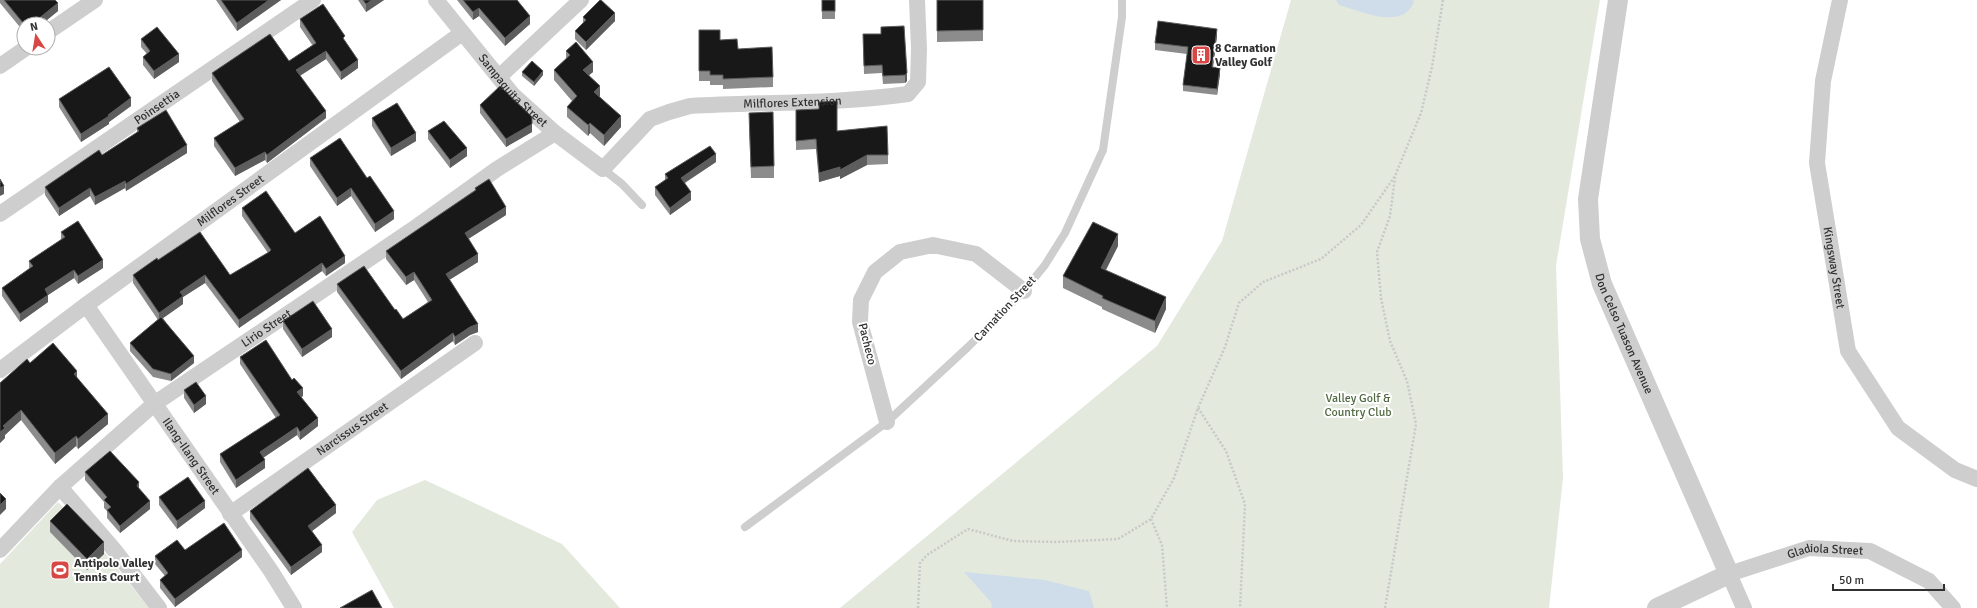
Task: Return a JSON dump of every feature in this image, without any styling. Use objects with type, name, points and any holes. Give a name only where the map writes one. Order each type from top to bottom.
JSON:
[{"type":"street","points":[[56,26],[94,0]]},
{"type":"street","name":"Poinsettia","points":[[0,214],[313,0]]},
{"type":"street","name":"Sampaguita Street","points":[[436,0],[513,95],[555,133],[603,169]]},
{"type":"street","points":[[499,77],[581,0]]},
{"type":"street","name":"Milflores Extension","points":[[603,169],[650,120],[683,108],[758,102],[878,98],[908,94],[918,82],[919,49],[917,0]]},
{"type":"street","name":"Don Celso Tuason Avenue","points":[[1618,0],[1588,199],[1590,239],[1602,284],[1729,574]]},
{"type":"street","name":"Kingsway Street","points":[[1840,0],[1823,81],[1817,163],[1848,352],[1898,428],[1955,470],[1977,479]]},
{"type":"street","name":"Milflores Street","points":[[0,370],[86,305],[462,33]]},
{"type":"street","points":[[0,66],[16,55]]},
{"type":"street","name":"Lirio Street","points":[[0,550],[60,487],[154,404],[412,230],[497,169],[555,133]]},
{"type":"street","name":"Pacheco","points":[[887,422],[860,322],[861,300],[875,272],[900,252],[933,245],[976,254],[1024,291]]},
{"type":"street","name":"Ilang-Ilang Street","points":[[86,305],[271,571],[294,608]]},
{"type":"street","name":"Narcissus Street","points":[[230,514],[475,343]]},
{"type":"street","points":[[60,487],[116,552],[159,608]]},
{"type":"street","name":"Gladiola Street","points":[[1729,574],[1809,548],[1870,552],[1929,581],[1953,608]]},
{"type":"street","points":[[1657,608],[1729,574],[1744,608]]},
{"type":"lane","name":"Carnation Street","points":[[745,528],[887,422],[968,347],[1024,291],[1045,265],[1065,233],[1103,150],[1122,17],[1122,0]]},
{"type":"lane","points":[[603,169],[622,184],[642,205]]},
{"type":"path","points":[[918,608],[920,563],[926,555],[968,529],[1013,541],[1057,542],[1118,539],[1151,519],[1174,478],[1198,408],[1225,348],[1238,303],[1263,282],[1321,259],[1361,225],[1395,176],[1420,113],[1432,67],[1443,0]]},
{"type":"path","points":[[1385,608],[1416,424],[1407,381],[1390,341],[1381,298],[1377,252],[1390,216],[1395,176]]},
{"type":"path","points":[[1198,408],[1226,451],[1245,504],[1240,608]]},
{"type":"path","points":[[1151,519],[1162,545],[1167,608]]},
{"type":"green space","name":"Valley Golf & Country Club","points":[[1291,0],[1600,0],[1556,266],[1563,478],[1549,608],[840,608],[1157,346],[1222,241]]},
{"type":"green space","points":[[425,480],[562,544],[620,608],[394,608],[352,532],[377,500]]},
{"type":"green space","points":[[58,502],[105,553],[149,608],[0,608],[0,564]]},
{"type":"water","points":[[1336,0],[1413,0],[1414,2],[1408,11],[1400,16],[1380,17],[1339,5]]},
{"type":"water","points":[[964,572],[1045,580],[1089,591],[1094,608],[992,608],[991,602]]},
{"type":"building","points":[[4,0],[55,0],[58,3],[42,16],[17,16]]},
{"type":"building","points":[[221,0],[269,0],[237,23]]},
{"type":"building","points":[[363,0],[372,0],[366,4]]},
{"type":"building","points":[[463,0],[517,0],[530,16],[505,38],[479,8],[473,12]]},
{"type":"building","points":[[600,0],[615,13],[586,42],[575,31],[586,20],[583,17]]},
{"type":"building","points":[[822,0],[835,0],[835,11],[822,11]]},
{"type":"building","points":[[937,0],[983,0],[983,30],[937,31]]},
{"type":"building","points":[[323,4],[345,36],[343,38],[358,60],[341,72],[326,51],[296,70],[326,111],[267,155],[265,152],[235,168],[214,138],[244,119],[212,73],[270,34],[289,61],[316,43],[300,19]]},
{"type":"building","name":"8 Carnation Valley Golf","points":[[1158,21],[1217,29],[1212,67],[1220,68],[1217,89],[1183,85],[1188,47],[1155,43]]},
{"type":"building","points":[[904,26],[907,73],[905,75],[883,76],[882,65],[864,66],[863,34],[881,34],[881,27]]},
{"type":"building","points":[[157,27],[179,54],[154,71],[143,57],[150,51],[141,39]]},
{"type":"building","points":[[699,30],[720,30],[720,40],[737,39],[738,49],[772,47],[773,77],[723,79],[723,75],[710,75],[710,71],[699,71]]},
{"type":"building","points":[[576,42],[593,62],[583,70],[600,86],[594,92],[621,116],[604,135],[590,123],[588,125],[567,107],[577,96],[554,70],[570,55],[566,51]]},
{"type":"building","points":[[532,61],[543,71],[534,82],[522,72]]},
{"type":"building","points":[[109,67],[131,98],[108,115],[109,116],[81,134],[59,99]]},
{"type":"building","points":[[500,86],[532,117],[532,124],[506,139],[480,105]]},
{"type":"building","points":[[837,101],[837,131],[887,126],[888,155],[867,155],[840,170],[840,167],[819,173],[816,139],[796,141],[796,110],[819,109],[819,102]]},
{"type":"building","points":[[397,103],[416,133],[391,148],[372,118]]},
{"type":"building","points":[[166,110],[187,145],[126,184],[125,181],[95,197],[90,188],[59,208],[45,187],[99,150],[102,155],[139,131],[137,128]]},
{"type":"building","points":[[773,112],[774,166],[751,167],[749,113]]},
{"type":"building","points":[[444,121],[467,148],[450,160],[428,131]]},
{"type":"building","points":[[340,138],[367,178],[370,176],[394,211],[375,224],[351,188],[337,198],[310,158]]},
{"type":"building","points":[[710,146],[716,154],[681,178],[691,192],[670,208],[655,187],[668,178],[665,174]]},
{"type":"building","points":[[0,179],[4,186],[0,188]]},
{"type":"building","points":[[489,179],[506,207],[465,233],[478,254],[446,274],[478,324],[470,327],[455,337],[453,333],[401,371],[337,284],[364,266],[403,319],[432,300],[414,272],[406,277],[386,251],[476,190],[475,188]]},
{"type":"building","points":[[266,191],[295,233],[320,216],[345,256],[326,269],[322,263],[239,320],[205,275],[180,292],[183,296],[159,313],[133,275],[157,258],[158,260],[200,232],[230,275],[269,252],[271,250],[242,208]]},
{"type":"building","points":[[78,221],[103,260],[78,276],[74,270],[45,289],[48,295],[20,314],[2,288],[33,266],[29,261],[65,237],[61,232]]},
{"type":"building","points":[[1093,222],[1118,234],[1101,268],[1166,297],[1155,321],[1102,298],[1103,296],[1063,276]]},
{"type":"building","points":[[313,301],[332,329],[302,349],[283,321]]},
{"type":"building","points":[[161,317],[194,356],[171,374],[153,369],[130,343]]},
{"type":"building","points":[[266,340],[292,380],[294,378],[303,388],[297,392],[318,418],[300,432],[297,427],[260,452],[265,460],[236,480],[220,454],[280,415],[240,357]]},
{"type":"building","points":[[53,343],[77,371],[74,374],[108,414],[78,439],[76,436],[55,453],[21,410],[3,426],[5,428],[0,432],[0,383],[27,359],[30,363]]},
{"type":"building","points":[[196,382],[206,396],[194,405],[184,390]]},
{"type":"building","points":[[110,451],[139,482],[137,486],[150,501],[120,526],[107,510],[111,507],[104,500],[107,497],[85,472]]},
{"type":"building","points":[[308,468],[336,505],[308,526],[322,545],[291,567],[250,511]]},
{"type":"building","points":[[188,477],[205,501],[177,521],[159,497]]},
{"type":"building","points":[[0,493],[6,499],[0,505]]},
{"type":"building","points":[[67,504],[104,542],[87,559],[50,521]]},
{"type":"building","points":[[224,523],[242,550],[175,599],[160,580],[168,573],[155,556],[177,540],[185,550]]},
{"type":"building","points":[[372,590],[382,608],[340,608]]},
{"type":"place","name":"8 Carnation Valley Golf","points":[[1201,55]]},
{"type":"place","name":"Antipolo Valley Tennis Court","points":[[60,570]]}]
